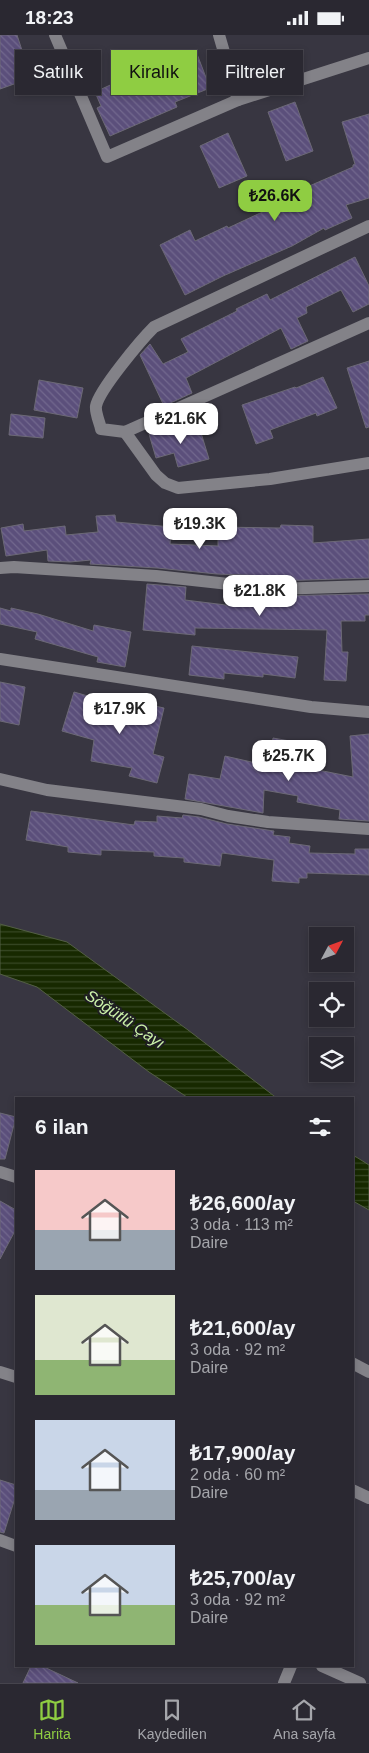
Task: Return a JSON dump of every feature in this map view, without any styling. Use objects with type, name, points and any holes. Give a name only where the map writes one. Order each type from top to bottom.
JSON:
[{"type":"street","points":[[55,35],[107,157],[238,100],[369,58]]},
{"type":"street","points":[[219,35],[238,100]]},
{"type":"street","points":[[369,226],[154,327],[130,352],[101,395],[96,407],[101,429],[125,432],[369,323]]},
{"type":"street","points":[[125,432],[156,475],[165,483],[178,488],[270,479],[369,463]]},
{"type":"street","points":[[0,569],[14,567],[156,576],[275,589],[369,586]]},
{"type":"street","points":[[0,659],[311,707],[369,712]]},
{"type":"street","points":[[0,779],[46,790],[201,809],[228,817],[268,822],[369,829]]},
{"type":"street","points":[[0,1172],[15,1177]]},
{"type":"street","points":[[354,1364],[369,1372]]},
{"type":"street","points":[[0,1372],[15,1377]]},
{"type":"street","points":[[354,1491],[369,1498]]},
{"type":"street","points":[[0,1540],[15,1546]]},
{"type":"street","points":[[284,1683],[291,1667]]},
{"type":"street","points":[[324,1667],[360,1683]]},
{"type":"water","name":"Söğütlü Çayı","points":[[0,924],[67,942],[188,1030],[275,1097],[187,1097],[149,1072],[37,987],[0,974]]},
{"type":"water","points":[[354,1156],[369,1165],[369,1210],[354,1202]]},
{"type":"building","points":[[0,35],[17,35],[22,50],[15,50],[15,84],[0,89]]},
{"type":"building","points":[[197,54],[207,80],[207,89],[197,93]]},
{"type":"building","points":[[111,85],[111,95],[192,95],[175,102],[177,107],[110,136],[97,108],[101,106],[96,95],[101,95],[101,89]]},
{"type":"building","points":[[295,102],[313,151],[286,161],[268,112]]},
{"type":"building","points":[[369,114],[369,198],[346,205],[352,218],[325,230],[324,228],[292,246],[185,295],[160,245],[190,230],[195,241],[227,226],[228,228],[271,208],[307,187],[353,167],[355,164],[342,122]]},
{"type":"building","points":[[228,133],[247,176],[219,188],[200,146]]},
{"type":"building","points":[[355,257],[369,286],[369,304],[353,312],[341,290],[306,307],[307,313],[297,318],[308,341],[291,349],[281,328],[186,378],[192,393],[164,406],[140,355],[150,344],[163,364],[188,352],[181,339],[267,294],[270,300]]},
{"type":"building","points":[[369,361],[369,427],[366,428],[347,368]]},
{"type":"building","points":[[323,377],[337,408],[317,416],[316,413],[270,430],[273,438],[256,444],[242,405],[296,388]]},
{"type":"building","points":[[39,380],[83,388],[77,418],[34,410]]},
{"type":"building","points":[[11,414],[45,418],[43,438],[9,435]]},
{"type":"building","points":[[198,423],[209,459],[178,467],[174,453],[156,458],[149,434],[165,430],[166,433]]},
{"type":"building","points":[[115,515],[116,522],[172,527],[170,544],[218,546],[218,527],[280,528],[281,525],[313,526],[313,543],[369,539],[369,578],[275,581],[269,580],[269,576],[90,564],[91,560],[70,562],[48,561],[47,550],[6,556],[1,528],[23,524],[24,531],[65,526],[66,535],[98,532],[96,516]]},
{"type":"building","points":[[147,584],[186,587],[185,600],[234,606],[234,602],[268,603],[269,596],[369,594],[369,615],[365,615],[365,621],[341,621],[342,652],[348,652],[346,681],[324,680],[327,630],[195,628],[195,635],[143,630]]},
{"type":"building","points":[[0,608],[11,611],[11,608],[38,614],[93,631],[94,625],[131,632],[125,667],[97,662],[98,657],[35,639],[37,632],[0,624]]},
{"type":"building","points":[[192,646],[298,657],[295,678],[263,674],[263,677],[224,673],[224,679],[189,675]]},
{"type":"building","points":[[0,682],[25,687],[19,725],[0,721]]},
{"type":"building","points":[[74,692],[88,696],[85,706],[125,717],[130,696],[147,700],[146,704],[164,708],[153,754],[164,757],[157,783],[129,776],[132,768],[91,761],[94,740],[62,731]]},
{"type":"building","points":[[369,734],[369,821],[339,819],[340,810],[297,802],[298,796],[264,790],[263,813],[185,799],[189,774],[220,779],[225,756],[269,766],[273,738],[301,743],[298,766],[353,777],[350,736]]},
{"type":"building","points":[[31,811],[134,825],[135,821],[157,822],[157,816],[182,818],[183,815],[274,831],[273,835],[290,837],[289,843],[310,846],[309,853],[355,854],[355,849],[369,849],[369,875],[307,873],[307,878],[299,878],[299,883],[272,881],[274,860],[222,853],[220,866],[184,862],[184,858],[154,856],[154,852],[101,850],[101,855],[68,852],[68,847],[26,840]]},
{"type":"building","points":[[0,1113],[15,1117],[15,1121],[5,1159],[0,1159]]},
{"type":"building","points":[[0,1201],[15,1209],[15,1231],[0,1259]]},
{"type":"building","points":[[0,1480],[15,1485],[15,1498],[4,1533],[0,1532]]},
{"type":"building","points":[[31,1667],[44,1667],[78,1683],[23,1683]]}]
